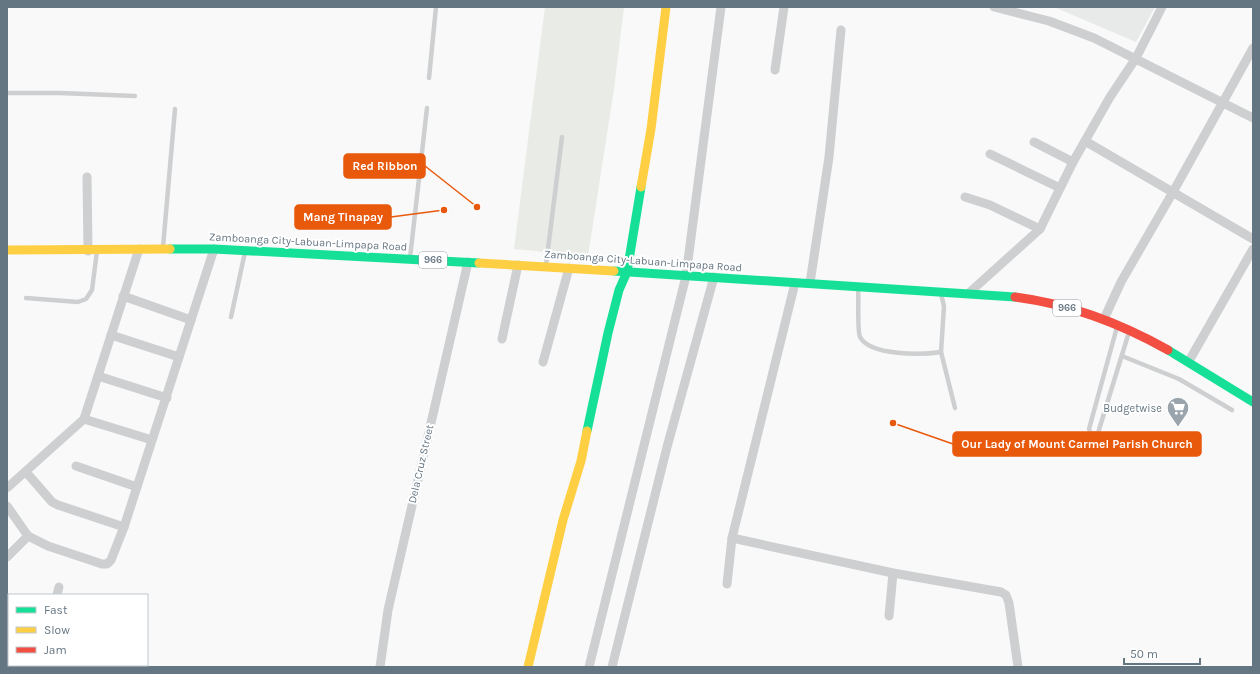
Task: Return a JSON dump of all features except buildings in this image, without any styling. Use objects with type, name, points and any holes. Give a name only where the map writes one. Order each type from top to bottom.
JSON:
[{"type":"main road","points":[[528,667],[562,520],[581,461],[608,333],[619,290],[627,272],[651,129],[666,7]]},
{"type":"main road","name":"Zamboanga City-Labuan-Limpapa Road","points":[[7,250],[92,251],[139,249],[214,249],[468,262],[940,292],[970,292],[1053,304],[1104,319],[1189,361],[1253,402]]},
{"type":"street","points":[[589,667],[686,276],[721,7]]},
{"type":"street","points":[[775,70],[784,7]]},
{"type":"street","points":[[994,7],[1049,21],[1094,38],[1253,118]]},
{"type":"street","points":[[970,292],[1040,229],[1073,162],[1110,97],[1136,58],[1162,7]]},
{"type":"street","points":[[810,284],[829,157],[841,30]]},
{"type":"street","points":[[1104,319],[1124,276],[1173,192],[1253,48]]},
{"type":"street","points":[[1085,141],[1253,239]]},
{"type":"street","points":[[1034,142],[1073,162]]},
{"type":"street","points":[[990,154],[1060,188]]},
{"type":"street","points":[[87,177],[92,251]]},
{"type":"street","points":[[965,197],[990,205],[1040,229]]},
{"type":"street","points":[[7,488],[84,418],[122,296],[139,249]]},
{"type":"street","points":[[7,506],[28,536],[48,546],[102,564],[107,564],[111,560],[124,527],[167,398],[214,249]]},
{"type":"street","points":[[1189,361],[1253,250]]},
{"type":"street","name":"Dela Cruz Street","points":[[380,667],[389,603],[468,262]]},
{"type":"street","points":[[502,339],[518,265]]},
{"type":"street","points":[[543,362],[569,268]]},
{"type":"street","points":[[612,667],[667,447],[714,278]]},
{"type":"street","points":[[727,584],[732,538],[795,283]]},
{"type":"street","points":[[122,296],[191,320]]},
{"type":"street","points":[[110,335],[179,357]]},
{"type":"street","points":[[98,376],[167,398]]},
{"type":"street","points":[[84,418],[152,440]]},
{"type":"street","points":[[76,466],[137,486]]},
{"type":"street","points":[[26,472],[52,502],[124,527]]},
{"type":"street","points":[[7,558],[28,536]]},
{"type":"street","points":[[732,538],[893,573],[1004,593],[1009,603],[1018,667]]},
{"type":"street","points":[[889,616],[893,573]]},
{"type":"street","points":[[40,666],[44,667]]},
{"type":"lane","points":[[429,78],[436,7]]},
{"type":"lane","points":[[7,93],[60,93],[135,96]]},
{"type":"lane","points":[[410,259],[427,108]]},
{"type":"lane","points":[[162,250],[175,110]]},
{"type":"lane","points":[[546,267],[562,137]]},
{"type":"lane","points":[[26,298],[78,302],[86,299],[92,290],[92,251]]},
{"type":"lane","points":[[231,318],[246,251]]},
{"type":"lane","points":[[858,286],[859,336],[864,343],[874,349],[924,355],[941,352]]},
{"type":"lane","points":[[940,292],[944,306],[941,352],[955,408]]},
{"type":"lane","points":[[1117,326],[1089,429],[1091,434],[1098,433],[1129,332]]},
{"type":"lane","points":[[1122,356],[1179,380],[1232,410]]},
{"type":"shaded area","points":[[545,7],[624,7],[614,89],[588,256],[514,249]]},
{"type":"shaded area","points":[[1054,7],[1155,7],[1136,42]]},
{"type":"traffic: fast","points":[[587,431],[608,333],[619,290],[627,272],[641,187]]},
{"type":"traffic: fast","points":[[170,249],[214,249],[479,263]]},
{"type":"traffic: fast","points":[[614,271],[1015,297]]},
{"type":"traffic: fast","points":[[1168,350],[1253,402]]},
{"type":"traffic: slow","points":[[641,187],[651,129],[666,7]]},
{"type":"traffic: slow","points":[[7,250],[170,249]]},
{"type":"traffic: slow","points":[[479,263],[614,271]]},
{"type":"traffic: slow","points":[[528,667],[563,520],[581,461],[587,431]]},
{"type":"traffic: jam","points":[[1015,297],[1055,304],[1094,316],[1132,331],[1168,350]]},
{"type":"place","name":"Red Ribbon","points":[[477,207]]},
{"type":"place","name":"Mang Tinapay","points":[[444,210]]},
{"type":"place","name":"Our Lady of Mount Carmel Parish Church","points":[[893,423]]},
{"type":"place","name":"Budgetwise","points":[[1178,428]]}]
